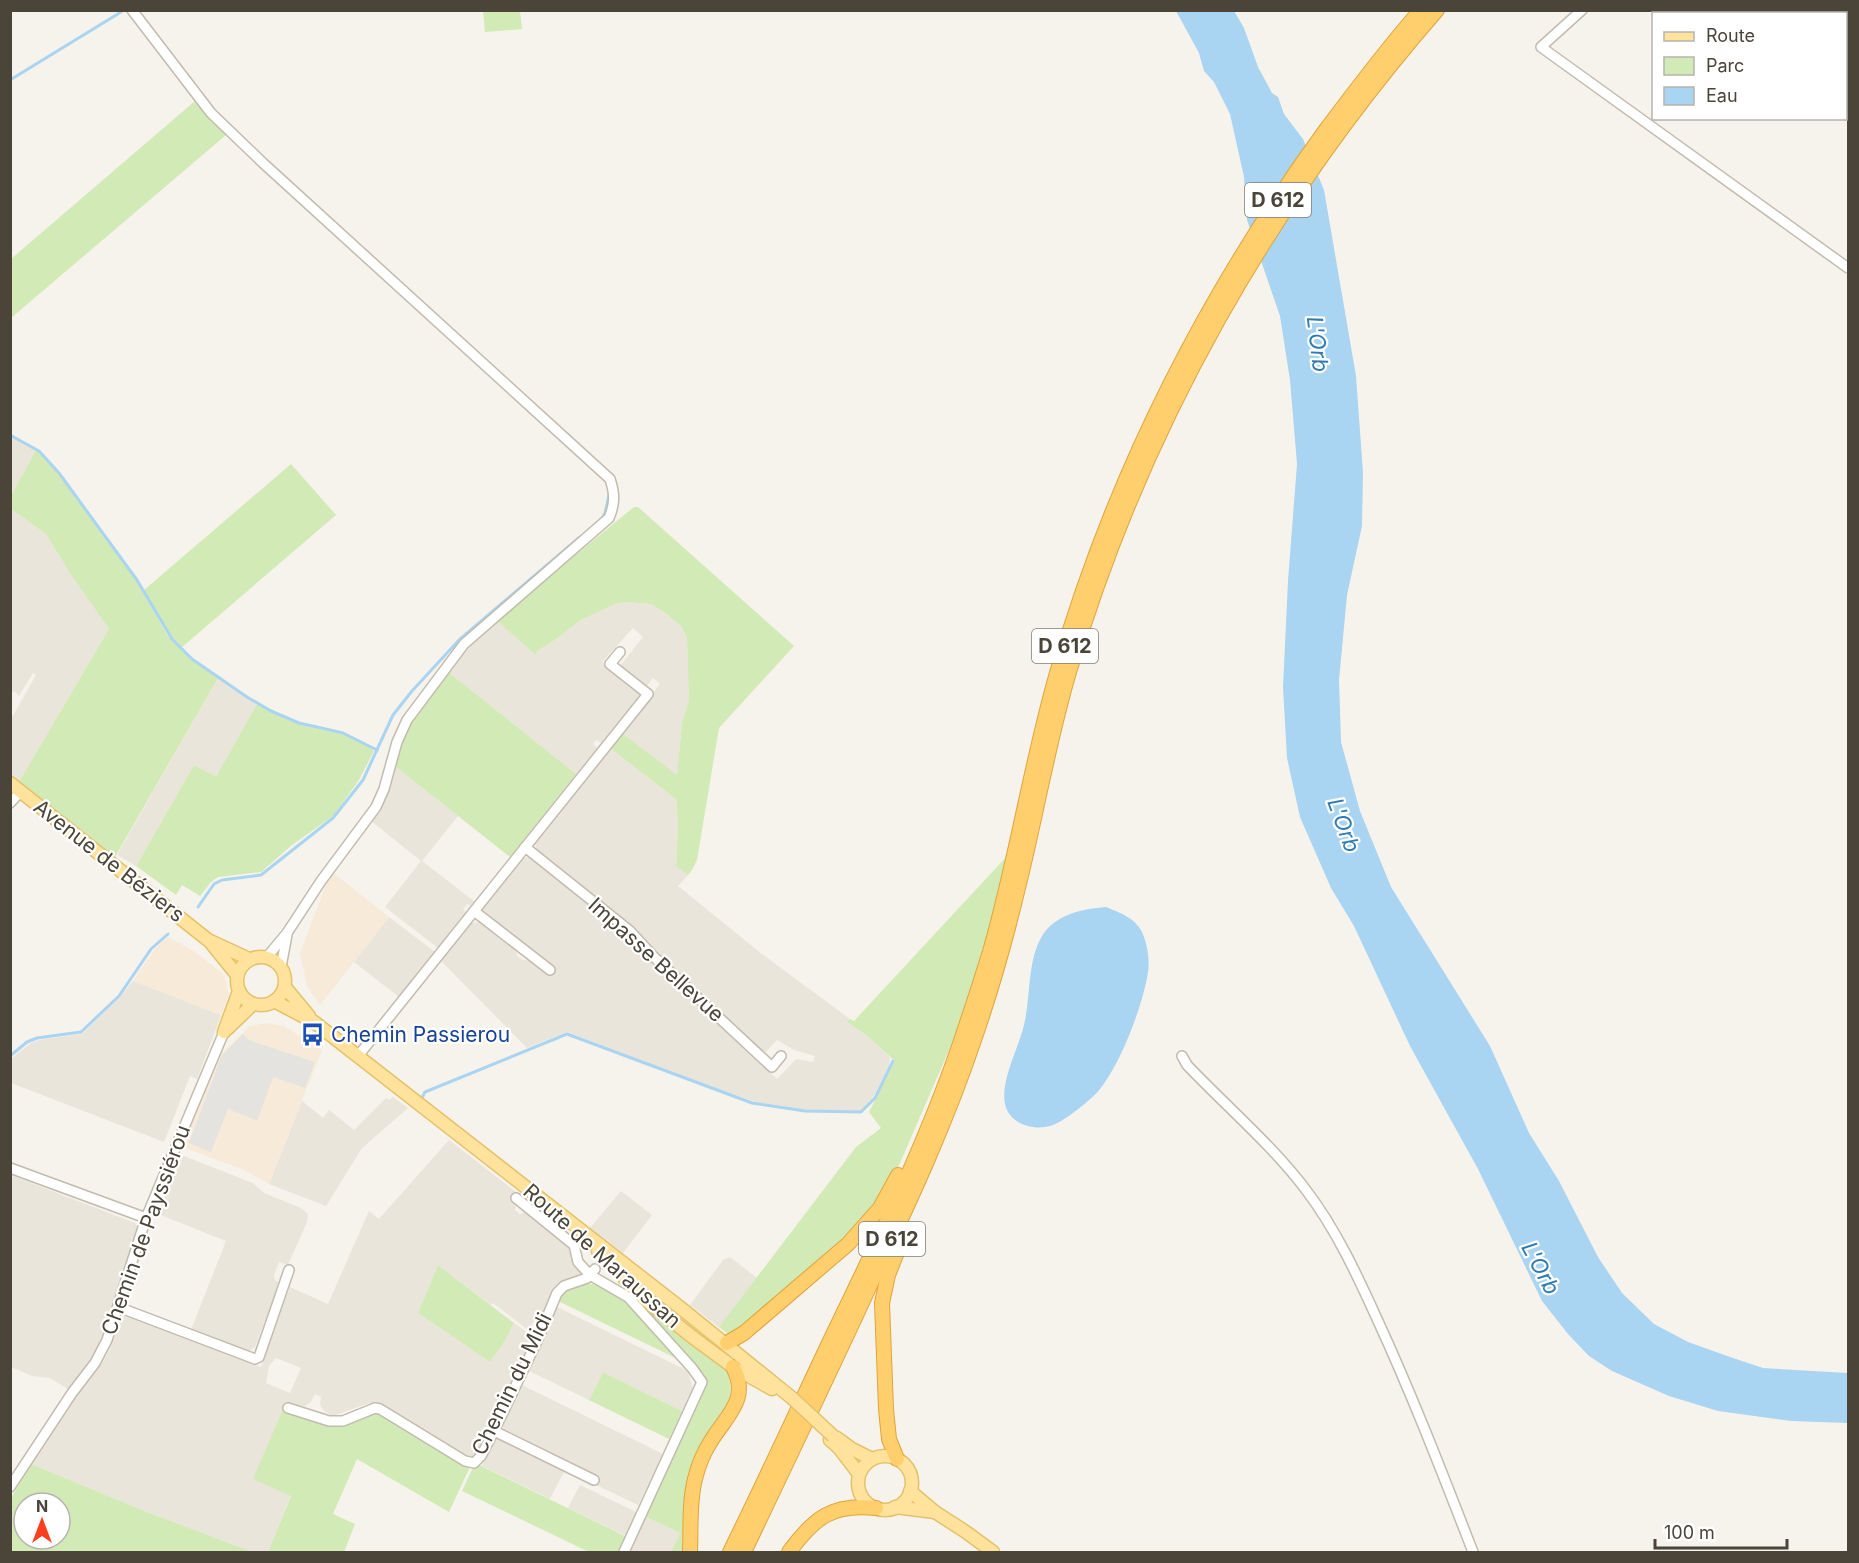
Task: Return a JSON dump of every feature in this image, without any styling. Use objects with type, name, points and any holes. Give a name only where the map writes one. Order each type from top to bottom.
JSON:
[{"type":"highway","name":"D 612","points":[[1337,124],[1367,75],[1421,10]]},
{"type":"highway","name":"D 612","points":[[744,1552],[946,1118],[997,970],[1070,670],[1102,571],[1155,441],[1267,215],[1337,124],[1382,76],[1437,10]]},
{"type":"highway","name":"D 612","points":[[730,1552],[883,1230],[937,1106],[992,947],[1044,718],[1090,569],[1143,438],[1174,377],[1231,284]]},
{"type":"highway","points":[[727,1343],[744,1333],[848,1244],[867,1224],[886,1199],[924,1120],[937,1106]]},
{"type":"highway","points":[[897,1459],[889,1439],[886,1409],[882,1318],[884,1289],[898,1248],[945,1137],[946,1118]]},
{"type":"highway","points":[[690,1552],[695,1479],[704,1452],[736,1404],[740,1390],[738,1377],[733,1367]]},
{"type":"highway","points":[[789,1552],[816,1521],[827,1514],[857,1506],[876,1508]]},
{"type":"main road","name":"Avenue de Béziers","points":[[16,787],[208,940],[237,975]]},
{"type":"main road","name":"Avenue de Béziers","points":[[208,940],[249,959]]},
{"type":"main road","points":[[267,957],[281,967],[286,980],[285,987],[274,1001],[268,1004],[254,1004],[243,997],[239,991],[237,975],[249,959],[267,957]]},
{"type":"main road","points":[[285,987],[314,1022]]},
{"type":"main road","name":"Chemin de Payssiérou","points":[[224,1032],[239,991]]},
{"type":"main road","points":[[274,1001],[314,1022],[518,1182]]},
{"type":"main road","name":"Chemin de Payssiérou","points":[[224,1032],[254,1004]]},
{"type":"main road","name":"Route de Maraussan","points":[[518,1182],[598,1251],[647,1301],[733,1367],[790,1401]]},
{"type":"main road","name":"Route de Maraussan","points":[[518,1182],[727,1343],[832,1438],[872,1459]]},
{"type":"main road","name":"Route de Maraussan","points":[[832,1438],[859,1474]]},
{"type":"main road","points":[[896,1507],[907,1498],[910,1491],[911,1476],[908,1469],[897,1459],[880,1456],[872,1459],[866,1463],[859,1474],[859,1490],[863,1498],[876,1508],[896,1507],[935,1512]]},
{"type":"main road","points":[[910,1491],[935,1512],[993,1552]]},
{"type":"street","points":[[132,10],[211,113],[610,479],[615,494],[609,518],[464,644],[407,720],[397,742],[384,789],[376,807],[321,880],[287,933],[267,957]]},
{"type":"street","points":[[1582,10],[1540,47],[1848,268]]},
{"type":"street","points":[[358,1056],[648,694],[610,664],[620,652]]},
{"type":"street","points":[[10,803],[16,787]]},
{"type":"street","name":"Impasse Bellevue","points":[[525,847],[630,931],[655,958],[772,1067],[781,1056]]},
{"type":"street","points":[[474,911],[550,970]]},
{"type":"street","points":[[281,967],[287,933]]},
{"type":"street","name":"Chemin de Payssiérou","points":[[11,1486],[95,1363],[107,1340],[146,1218],[224,1032]]},
{"type":"street","points":[[1182,1056],[1187,1065],[1300,1183],[1337,1239],[1364,1290],[1396,1360],[1473,1552]]},
{"type":"street","points":[[10,1168],[146,1218]]},
{"type":"street","points":[[516,1198],[574,1245],[578,1262],[628,1297],[702,1382],[624,1552]]},
{"type":"street","points":[[593,1272],[598,1251]]},
{"type":"street","name":"Chemin du Midi","points":[[288,1408],[329,1421],[343,1421],[375,1408],[465,1461],[474,1463],[481,1456],[494,1431],[538,1339],[557,1293],[564,1286],[580,1281],[610,1263]]},
{"type":"street","points":[[118,1307],[255,1359],[259,1357],[289,1270]]},
{"type":"street","points":[[494,1431],[594,1480]]},
{"type":"shaded area","points":[[11,436],[36,450],[11,496]]},
{"type":"shaded area","points":[[11,509],[46,534],[71,575],[109,629],[19,782],[11,775],[11,719],[36,675],[33,673],[19,696],[14,691],[11,694]]},
{"type":"shaded area","points":[[617,603],[651,604],[682,627],[687,638],[689,700],[682,723],[677,776],[622,733],[660,684],[653,678],[646,687],[620,666],[643,637],[633,628],[602,662],[641,693],[601,743],[596,740],[593,744],[597,748],[576,774],[447,671],[469,644],[496,620],[536,654],[579,621]]},
{"type":"shaded area","points":[[218,678],[257,704],[216,778],[194,765],[136,866],[117,855]]},
{"type":"shaded area","points":[[610,748],[676,799],[678,825],[676,865],[688,875],[678,886],[762,954],[850,1019],[847,1022],[866,1035],[890,1057],[889,1066],[872,1099],[862,1111],[805,1110],[756,1102],[567,1032],[527,1048],[441,961],[472,923],[481,922],[516,949],[517,956],[523,960],[532,961],[549,974],[481,911],[523,858],[530,857],[623,932],[657,968],[777,1079],[796,1059],[813,1062],[815,1056],[794,1050],[777,1040],[765,1053],[667,962],[631,925],[536,848],[535,843]]},
{"type":"shaded area","points":[[396,767],[458,816],[422,861],[475,902],[472,906],[467,904],[463,909],[466,913],[438,948],[385,907],[421,861],[370,820],[387,793]]},
{"type":"shaded area","points":[[332,872],[389,917],[320,1005],[307,986],[300,953],[326,885],[324,882]]},
{"type":"shaded area","points":[[389,917],[435,952],[399,997],[354,962]]},
{"type":"shaded area","points":[[168,937],[194,951],[224,975],[229,995],[221,1015],[133,981],[155,949]]},
{"type":"shaded area","points":[[133,981],[221,1015],[197,1079],[190,1076],[164,1142],[11,1083],[11,1059],[38,1040],[82,1034]]},
{"type":"shaded area","points":[[267,1023],[284,1026],[322,1050],[269,1184],[244,1170],[182,1147],[217,1058],[250,1026]]},
{"type":"shaded area","points":[[243,1034],[249,1040],[315,1062],[305,1088],[273,1077],[257,1121],[228,1109],[211,1152],[189,1143],[222,1055]]},
{"type":"shaded area","points":[[393,1097],[408,1108],[362,1148],[326,1206],[269,1184],[302,1101],[323,1118],[329,1110],[354,1130],[386,1098],[389,1100]]},
{"type":"shaded area","points":[[449,1140],[516,1192],[510,1200],[516,1206],[515,1210],[520,1214],[525,1212],[571,1247],[572,1263],[581,1274],[576,1278],[562,1280],[554,1287],[541,1317],[537,1317],[528,1330],[438,1265],[418,1313],[490,1362],[514,1323],[534,1337],[476,1455],[466,1459],[377,1404],[369,1403],[333,1416],[324,1411],[320,1405],[321,1397],[315,1394],[311,1402],[305,1406],[297,1407],[286,1403],[254,1478],[291,1495],[268,1552],[253,1552],[147,1512],[31,1464],[66,1408],[101,1365],[110,1349],[121,1318],[125,1316],[261,1367],[290,1287],[328,1304],[369,1211],[379,1219]],"holes":[[[276,1358],[301,1368],[290,1393],[266,1383],[269,1366]]]},
{"type":"shaded area","points":[[184,1156],[253,1183],[264,1193],[301,1208],[308,1214],[307,1222],[288,1265],[279,1262],[274,1275],[275,1280],[279,1283],[255,1347],[251,1350],[248,1351],[191,1330],[226,1241],[158,1214],[179,1158]]},
{"type":"shaded area","points":[[13,1176],[135,1223],[138,1228],[102,1339],[89,1362],[68,1389],[50,1378],[32,1376],[11,1367],[10,1182]]},
{"type":"shaded area","points":[[621,1191],[652,1215],[623,1253],[590,1228]]},
{"type":"shaded area","points":[[730,1257],[757,1278],[720,1328],[690,1305],[723,1260]]},
{"type":"shaded area","points":[[557,1307],[688,1371],[693,1389],[682,1411],[603,1372],[589,1400],[529,1371]]},
{"type":"shaded area","points":[[522,1385],[663,1454],[638,1505],[596,1485],[599,1477],[504,1432],[502,1426]]},
{"type":"shaded area","points":[[497,1437],[565,1470],[550,1499],[482,1466]]},
{"type":"shaded area","points":[[580,1485],[636,1512],[626,1536],[568,1508]]},
{"type":"shaded area","points":[[644,1516],[680,1533],[671,1552],[627,1552]]},
{"type":"green space","points":[[483,11],[520,11],[522,29],[485,32]]},
{"type":"green space","points":[[195,101],[226,135],[11,318],[11,259]]},
{"type":"green space","points":[[36,450],[56,470],[136,580],[168,636],[193,661],[218,678],[115,857],[19,782],[109,629],[71,575],[46,534],[11,509],[11,496]]},
{"type":"green space","points":[[291,464],[336,515],[181,648],[173,639],[144,590]]},
{"type":"green space","points":[[634,507],[638,507],[794,646],[719,728],[697,860],[688,875],[676,866],[678,825],[676,799],[610,748],[622,733],[677,775],[682,723],[689,700],[687,638],[682,627],[651,604],[617,603],[579,621],[537,651],[536,655],[496,620]]},
{"type":"green space","points":[[447,671],[576,774],[510,857],[396,767],[403,737],[410,721]]},
{"type":"green space","points":[[257,704],[294,722],[348,736],[366,744],[374,751],[359,780],[333,816],[292,845],[261,872],[218,877],[200,896],[182,885],[176,895],[136,866],[194,765],[216,777]]},
{"type":"green space","points":[[1008,855],[978,971],[960,1025],[893,1179],[861,1225],[732,1337],[719,1327],[856,1147],[881,1128],[869,1112],[895,1061],[866,1035],[847,1022],[850,1019],[854,1021]]},
{"type":"green space","points":[[438,1265],[514,1323],[490,1362],[418,1313]]},
{"type":"green space","points":[[586,1283],[598,1285],[622,1297],[686,1363],[558,1301],[563,1291]]},
{"type":"green space","points":[[627,1290],[723,1365],[729,1378],[728,1402],[699,1448],[692,1465],[684,1552],[671,1552],[680,1533],[644,1516],[701,1391],[704,1389],[704,1380]]},
{"type":"green space","points":[[603,1372],[682,1411],[669,1439],[589,1400]]},
{"type":"green space","points":[[283,1409],[331,1427],[343,1426],[376,1414],[377,1410],[470,1467],[449,1512],[357,1459],[333,1514],[355,1524],[344,1552],[268,1552],[291,1496],[253,1479]]},
{"type":"green space","points":[[475,1463],[627,1537],[620,1552],[589,1552],[462,1491]]},
{"type":"green space","points":[[31,1464],[147,1512],[253,1552],[11,1552],[12,1496],[12,1551],[72,1551],[72,1491],[15,1491]]},
{"type":"water","name":"L'Orb","points":[[1176,11],[1234,11],[1244,28],[1258,67],[1272,93],[1278,97],[1284,114],[1303,139],[1324,190],[1356,376],[1363,473],[1362,526],[1347,595],[1339,680],[1341,742],[1360,811],[1391,887],[1490,1046],[1529,1133],[1559,1181],[1598,1257],[1622,1293],[1654,1324],[1688,1342],[1730,1357],[1763,1368],[1848,1373],[1848,1423],[1791,1421],[1718,1411],[1669,1396],[1612,1371],[1589,1356],[1542,1301],[1478,1169],[1410,1046],[1354,926],[1331,888],[1300,817],[1287,758],[1283,687],[1297,464],[1290,380],[1280,316],[1247,220],[1244,177],[1230,114],[1214,82],[1204,71],[1199,53]]},
{"type":"water","points":[[1106,907],[1126,916],[1139,927],[1148,951],[1149,967],[1130,1033],[1108,1078],[1085,1104],[1053,1125],[1031,1127],[1024,1125],[1007,1111],[1004,1095],[1007,1075],[1024,1025],[1037,946],[1048,929],[1062,918],[1079,911]]},
{"type":"waterway","points":[[10,80],[121,12]]},
{"type":"waterway","points":[[10,435],[39,451],[59,473],[137,580],[172,639],[192,659],[271,711],[299,723],[343,733],[377,750]]},
{"type":"waterway","points":[[601,520],[609,495]]},
{"type":"waterway","points":[[198,907],[214,884],[222,880],[261,875],[333,818],[363,780],[393,715],[412,691],[459,640],[580,537]]},
{"type":"waterway","points":[[10,1056],[27,1042],[37,1038],[81,1032],[119,996],[151,949],[168,934]]},
{"type":"waterway","points":[[423,1096],[425,1092],[567,1034],[752,1103],[805,1111],[861,1112],[875,1098],[893,1061]]},
{"type":"place","name":"Chemin Passierou","points":[[313,1035]]}]
